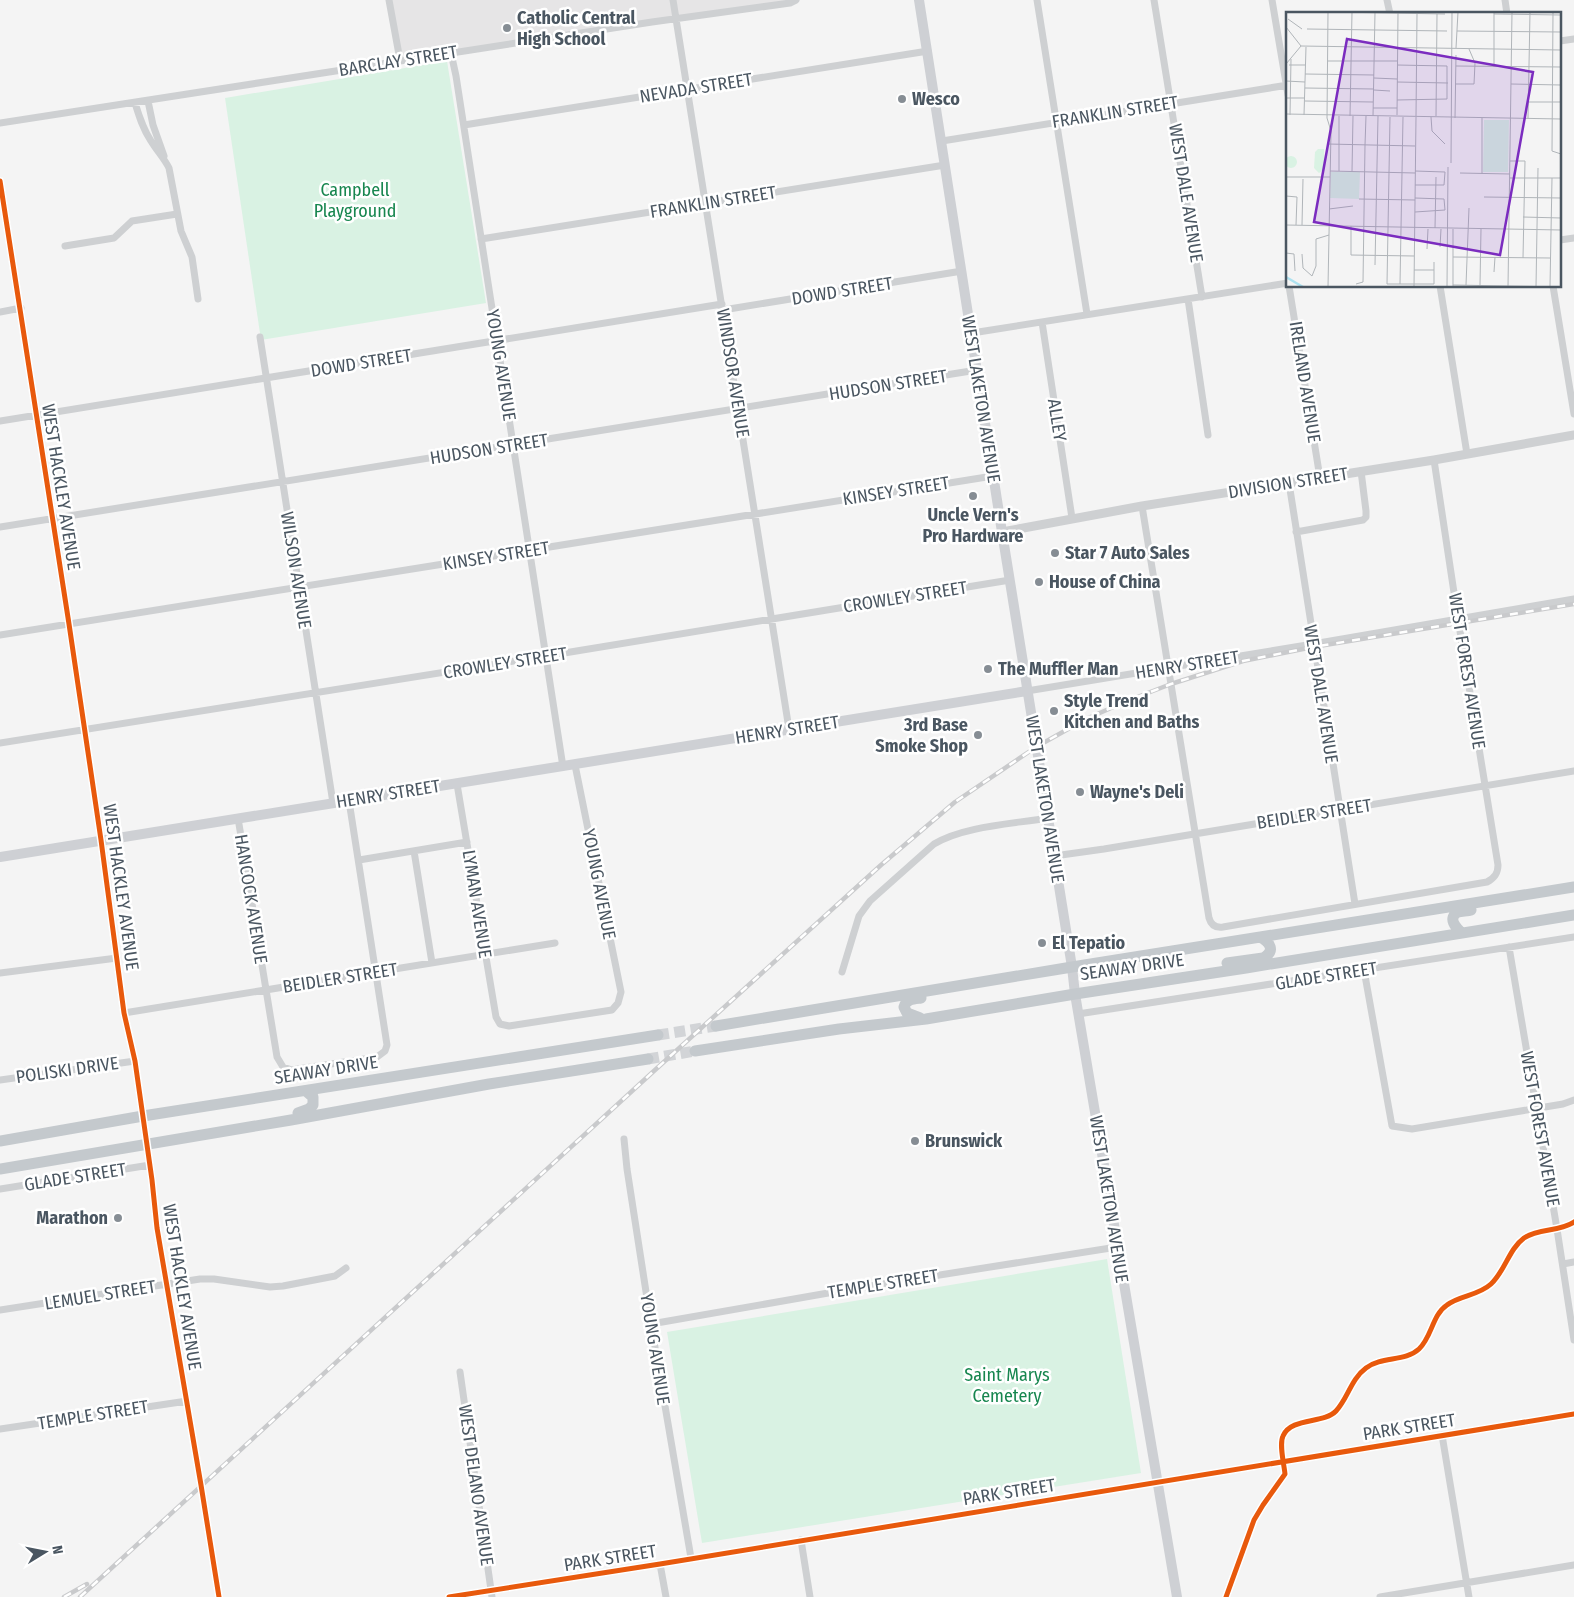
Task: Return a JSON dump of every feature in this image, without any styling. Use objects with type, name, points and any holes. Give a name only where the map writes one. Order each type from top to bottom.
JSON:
[{"type":"highway","name":"SEAWAY DRIVE","points":[[716,1026],[1072,966],[1574,887]]},
{"type":"highway","points":[[1462,933],[1453,923],[1454,917],[1458,912],[1574,893]]},
{"type":"highway","name":"SEAWAY DRIVE","points":[[696,1051],[839,1029],[926,1019],[1574,915]]},
{"type":"highway","points":[[1094,991],[1106,982],[1263,958],[1270,952],[1270,946],[1267,940],[1260,937]]},
{"type":"highway","points":[[926,1019],[916,1018],[907,1013],[904,1007],[905,1003],[909,1000],[928,996],[1040,978],[1052,970]]},
{"type":"highway","name":"SEAWAY DRIVE","points":[[0,1141],[143,1116],[658,1035]]},
{"type":"highway","points":[[0,1169],[648,1058]]},
{"type":"highway","points":[[163,1141],[174,1134],[304,1112],[310,1109],[314,1102],[312,1095],[306,1091]]},
{"type":"highway","points":[[0,1149],[104,1131],[124,1120]]},
{"type":"main road","name":"WEST LAKETON AVENUE","points":[[920,0],[1078,1014],[1177,1597]]},
{"type":"main road","name":"HENRY STREET","points":[[0,857],[1027,691]]},
{"type":"street","points":[[390,0],[400,60]]},
{"type":"street","name":"WINDSOR AVENUE","points":[[673,0],[789,729]]},
{"type":"street","name":"BARCLAY STREET","points":[[0,123],[796,0]]},
{"type":"street","points":[[1038,0],[1087,314]]},
{"type":"street","name":"WEST DALE AVENUE","points":[[1154,0],[1202,297]]},
{"type":"street","points":[[1272,0],[1286,79]]},
{"type":"street","name":"NEVADA STREET","points":[[464,125],[928,51]]},
{"type":"street","name":"YOUNG AVENUE","points":[[451,53],[482,239],[563,767]]},
{"type":"street","name":"FRANKLIN STREET","points":[[942,141],[1286,85]]},
{"type":"street","points":[[148,101],[153,125],[169,168],[181,231],[192,257],[198,299]]},
{"type":"street","points":[[135,103],[143,128],[165,159]]},
{"type":"street","name":"FRANKLIN STREET","points":[[482,239],[945,165]]},
{"type":"street","name":"WEST HACKLEY AVENUE","points":[[0,181],[21,308],[101,840],[124,1013],[135,1060],[157,1228],[219,1597]]},
{"type":"street","points":[[65,246],[114,238],[132,221],[177,214]]},
{"type":"street","name":"DOWD STREET","points":[[0,421],[497,341],[962,271]]},
{"type":"street","points":[[972,333],[1087,314],[1189,302],[1202,297],[1286,283]]},
{"type":"street","name":"IRELAND AVENUE","points":[[1289,288],[1320,478]]},
{"type":"street","points":[[1440,288],[1467,454]]},
{"type":"street","points":[[1553,288],[1574,414]]},
{"type":"street","points":[[1189,302],[1208,434]]},
{"type":"street","points":[[0,312],[21,308]]},
{"type":"street","name":"ALLEY","points":[[1042,322],[1072,518]]},
{"type":"street","name":"WILSON AVENUE","points":[[260,337],[333,803]]},
{"type":"street","name":"HUDSON STREET","points":[[0,528],[977,370]]},
{"type":"street","name":"DIVISION STREET","points":[[1002,532],[1142,506],[1361,471],[1434,462],[1467,454],[1574,435]]},
{"type":"street","name":"WEST FOREST AVENUE","points":[[1355,904],[1488,882],[1497,874],[1498,865],[1486,786],[1434,462]]},
{"type":"street","points":[[1296,532],[1363,520],[1366,517],[1366,511],[1361,471]]},
{"type":"street","name":"KINSEY STREET","points":[[0,635],[993,476]]},
{"type":"street","name":"WEST DALE AVENUE","points":[[1289,483],[1355,904]]},
{"type":"street","points":[[1142,506],[1209,918],[1212,924],[1223,927],[1355,904]]},
{"type":"street","name":"CROWLEY STREET","points":[[0,744],[1010,580]]},
{"type":"street","name":"HENRY STREET","points":[[1027,691],[1574,599]]},
{"type":"street","name":"YOUNG AVENUE","points":[[500,1024],[508,1026],[612,1010],[618,1003],[621,992],[575,764]]},
{"type":"street","name":"BEIDLER STREET","points":[[1054,856],[1574,771]]},
{"type":"street","name":"LYMAN AVENUE","points":[[457,784],[496,1017],[500,1024]]},
{"type":"street","points":[[349,801],[377,972]]},
{"type":"street","name":"HANCOCK AVENUE","points":[[238,818],[277,1057],[283,1067],[292,1070],[378,1057],[385,1052],[387,1040],[377,972]]},
{"type":"street","points":[[842,972],[859,916],[870,901],[934,844],[943,839],[967,832],[1048,818]]},
{"type":"street","points":[[358,860],[467,842]]},
{"type":"street","points":[[414,851],[432,963]]},
{"type":"street","name":"GLADE STREET","points":[[1078,1014],[1574,937]]},
{"type":"street","name":"BEIDLER STREET","points":[[124,1013],[556,943]]},
{"type":"street","name":"WEST FOREST AVENUE","points":[[1510,948],[1574,1340]]},
{"type":"street","points":[[0,973],[117,958]]},
{"type":"street","points":[[1364,970],[1392,1126],[1412,1130],[1536,1109],[1574,1100]]},
{"type":"street","name":"POLISKI DRIVE","points":[[0,1080],[135,1060]]},
{"type":"street","name":"YOUNG AVENUE","points":[[624,1139],[627,1170],[651,1324],[691,1558]]},
{"type":"street","name":"GLADE STREET","points":[[0,1189],[150,1165]]},
{"type":"street","name":"TEMPLE STREET","points":[[651,1324],[851,1289],[1117,1247]]},
{"type":"street","points":[[1563,1264],[1574,1262]]},
{"type":"street","name":"LEMUEL STREET","points":[[0,1310],[200,1279],[283,1286],[335,1276],[346,1268]]},
{"type":"street","name":"WEST DELANO AVENUE","points":[[460,1372],[492,1594]]},
{"type":"street","name":"TEMPLE STREET","points":[[0,1430],[187,1401]]},
{"type":"street","name":"PARK STREET","points":[[448,1597],[492,1594],[691,1558],[1574,1414]]},
{"type":"street","points":[[1442,1435],[1469,1597]]},
{"type":"street","points":[[801,1540],[810,1597]]},
{"type":"street","points":[[660,1564],[666,1597]]},
{"type":"street","points":[[1380,1597],[1574,1565]]},
{"type":"shaded area","name":"Catholic Central High School","points":[[390,0],[796,0],[400,60]]},
{"type":"green space","name":"Campbell Playground","points":[[447,61],[486,303],[261,340],[225,98]]},
{"type":"green space","name":"Saint Marys Cemetery","points":[[1107,1259],[1141,1473],[702,1543],[667,1332]]},
{"type":"tunnel","points":[[658,1035],[716,1026]]},
{"type":"tunnel","points":[[648,1059],[695,1051]]},
{"type":"railway","points":[[80,1597],[881,865],[955,802],[1036,747],[1086,719],[1127,701],[1171,684],[1243,661],[1313,647],[1574,604]]},
{"type":"railway","points":[[64,1597],[87,1584]]},
{"type":"cycle path","points":[[0,181],[69,624],[124,1013],[135,1061],[157,1228],[219,1597]]},
{"type":"cycle path","points":[[1226,1597],[1254,1520],[1285,1474],[1281,1444],[1287,1430],[1300,1423],[1331,1415],[1344,1400],[1361,1372],[1372,1364],[1407,1356],[1419,1349],[1442,1309],[1452,1302],[1480,1291],[1491,1284],[1500,1273],[1514,1248],[1524,1238],[1574,1222]]},
{"type":"cycle path","points":[[449,1597],[1574,1414]]},
{"type":"place","name":"Catholic Central High School","points":[[507,28]]},
{"type":"place","name":"Wesco","points":[[902,99]]},
{"type":"place","name":"Uncle Vern's Pro Hardware","points":[[973,496]]},
{"type":"place","name":"Star 7 Auto Sales","points":[[1055,553]]},
{"type":"place","name":"House of China","points":[[1039,582]]},
{"type":"place","name":"The Muffler Man","points":[[988,669]]},
{"type":"place","name":"Style Trend Kitchen and Baths","points":[[1054,711]]},
{"type":"place","name":"3rd Base Smoke Shop","points":[[978,735]]},
{"type":"place","name":"Wayne's Deli","points":[[1080,792]]},
{"type":"place","name":"El Tepatio","points":[[1042,943]]},
{"type":"place","name":"Brunswick","points":[[915,1141]]},
{"type":"place","name":"Marathon","points":[[118,1218]]}]
